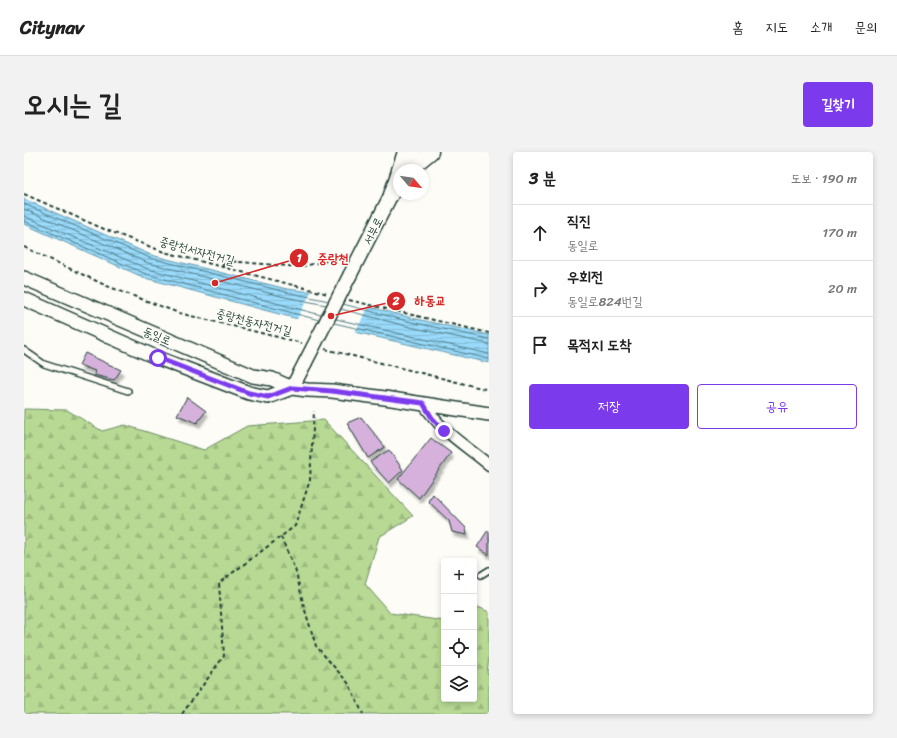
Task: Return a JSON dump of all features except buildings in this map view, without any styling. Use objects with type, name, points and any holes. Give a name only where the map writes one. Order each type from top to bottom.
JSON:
[{"type":"main road","points":[[401,164],[405,152]]},
{"type":"main road","points":[[416,164],[431,152]]},
{"type":"main road","points":[[391,195],[393,189]]},
{"type":"street","points":[[407,164],[414,152]]},
{"type":"street","name":"서부로","points":[[292,388],[393,191]]},
{"type":"street","name":"동일로","points":[[24,278],[253,376],[272,379],[292,388],[332,391],[423,403],[489,414]]},
{"type":"street","name":"동일로","points":[[24,299],[158,358],[249,393],[268,397],[292,388]]},
{"type":"street","points":[[423,403],[432,418],[444,431],[489,465]]},
{"type":"lane","points":[[24,350],[44,364],[128,391]]},
{"type":"lane","points":[[481,575],[489,570]]},
{"type":"path","name":"중랑천서자전거길","points":[[24,194],[149,246],[222,267],[335,296]]},
{"type":"path","name":"중랑천동자전거길","points":[[24,247],[107,286],[179,312],[303,343]]},
{"type":"path","points":[[222,267],[225,262],[228,261],[300,267],[331,260]]},
{"type":"path","points":[[343,298],[489,333]]},
{"type":"path","points":[[318,347],[489,390]]},
{"type":"path","points":[[182,714],[224,656],[219,583],[295,526],[310,480],[314,411]]},
{"type":"path","points":[[281,537],[296,572],[304,607],[316,646],[349,684],[363,714]]},
{"type":"green space","points":[[24,409],[67,410],[102,431],[125,425],[204,450],[247,426],[324,420],[413,516],[379,537],[365,584],[390,613],[441,621],[441,702],[477,702],[477,606],[489,612],[489,658],[487,673],[489,674],[489,714],[24,714]]},
{"type":"water","points":[[24,199],[151,255],[287,289],[312,292],[412,318],[489,335],[489,363],[290,317],[145,278],[24,224]]},
{"type":"pier","points":[[312,290],[370,305],[354,334],[296,321]]},
{"type":"place","name":"중랑천","points":[[215,283]]},
{"type":"place","name":"하동교","points":[[331,316]]},
{"type":"route","points":[[158,358],[249,393],[268,397],[292,388],[332,391],[423,403],[432,418],[444,431]]}]
